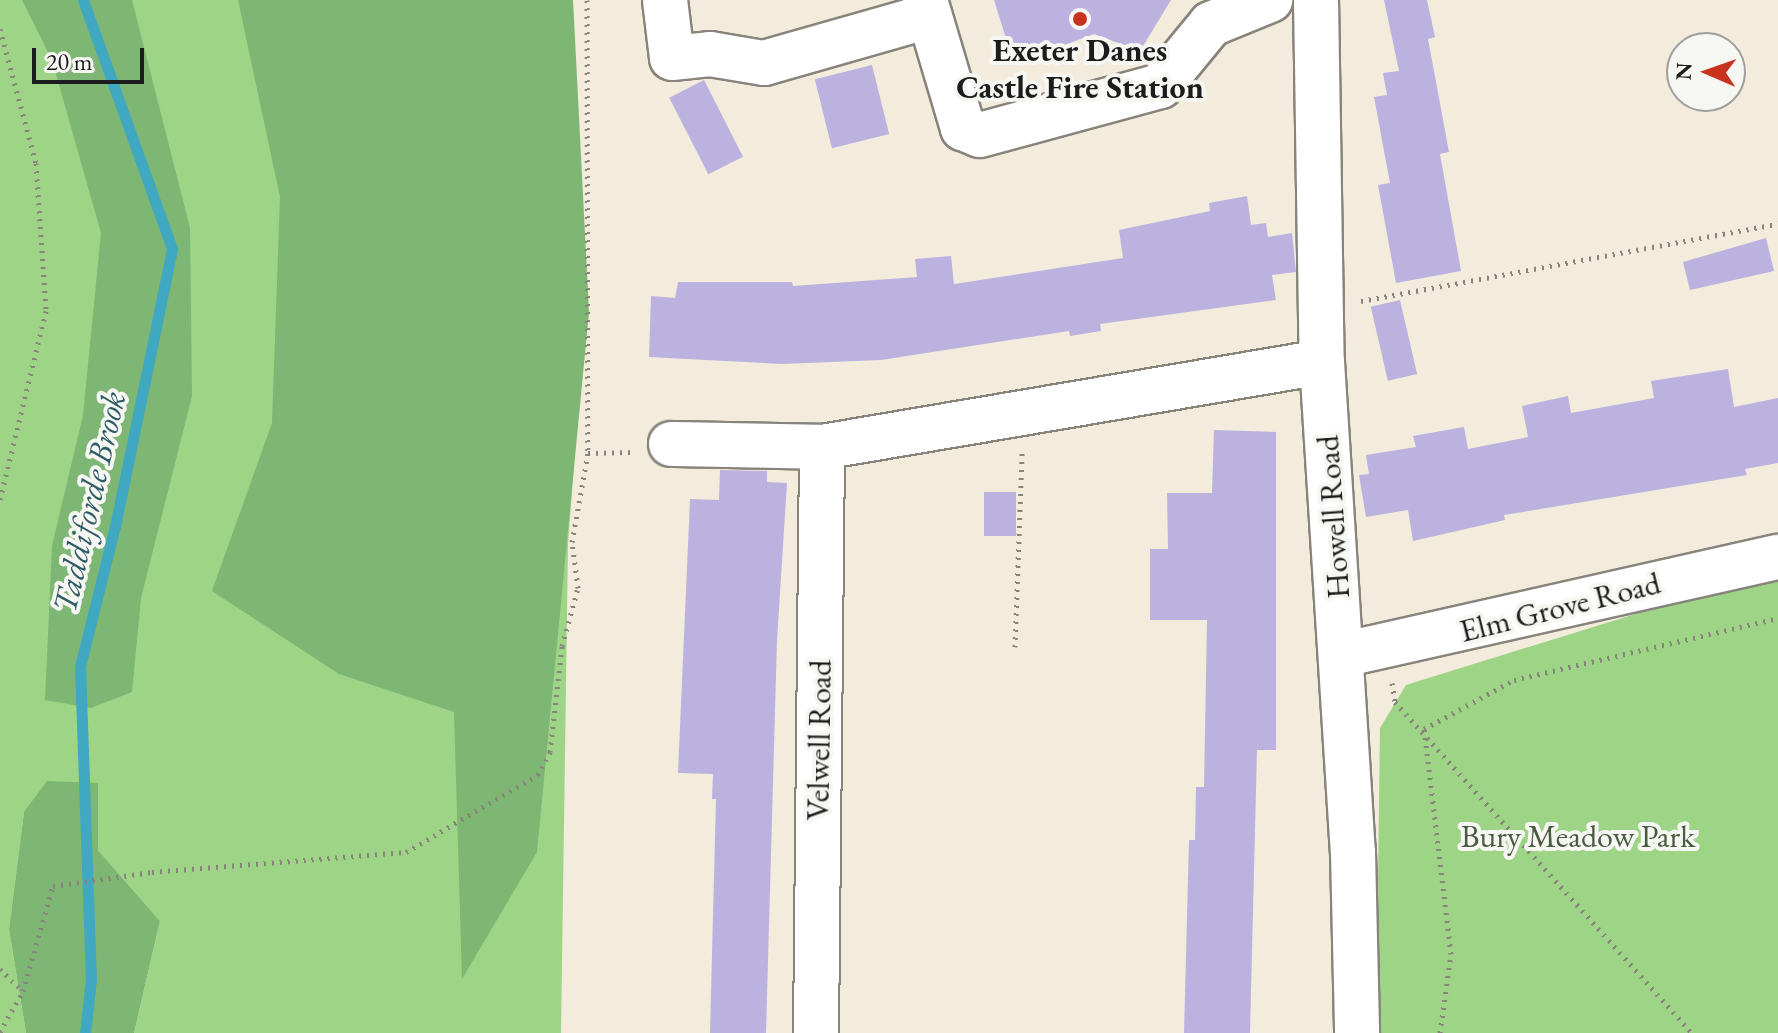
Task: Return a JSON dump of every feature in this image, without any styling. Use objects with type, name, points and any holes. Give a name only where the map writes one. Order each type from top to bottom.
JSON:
[{"type":"street","points":[[665,0],[672,58],[710,54],[764,63],[927,8],[963,128],[980,135],[1160,86],[1211,24],[1270,0]]},
{"type":"street","name":"Howell Road","points":[[1316,0],[1322,362],[1342,655],[1357,1033]]},
{"type":"street","points":[[671,444],[822,447],[1322,362]]},
{"type":"street","name":"Velwell Road","points":[[816,1033],[822,447]]},
{"type":"street","name":"Elm Grove Road","points":[[1342,655],[1778,557]]},
{"type":"path","points":[[0,1032],[23,991],[53,886],[152,872],[406,852],[538,775],[550,752],[562,646],[578,588],[572,542],[588,453],[589,1]]},
{"type":"path","points":[[0,29],[36,163],[46,311],[0,499]]},
{"type":"path","points":[[1320,308],[1778,224]]},
{"type":"path","points":[[1015,647],[1023,497],[1019,414]]},
{"type":"path","points":[[588,453],[662,451],[671,444]]},
{"type":"path","points":[[1424,729],[1514,680],[1778,618]]},
{"type":"path","points":[[1385,647],[1395,702],[1424,729],[1692,1033]]},
{"type":"path","points":[[1424,729],[1451,954],[1440,1033]]},
{"type":"path","points":[[0,969],[23,991]]},
{"type":"green space","points":[[0,0],[572,0],[586,305],[568,545],[561,1033],[134,1033],[160,921],[98,850],[98,783],[24,812],[9,929],[26,1033],[0,1033]]},
{"type":"green space","points":[[22,0],[132,0],[190,228],[192,396],[141,598],[132,692],[91,708],[45,700],[52,546],[83,415],[101,233],[52,60]]},
{"type":"green space","points":[[238,0],[573,0],[589,312],[537,852],[462,979],[454,712],[339,674],[212,591],[272,423],[280,197]]},
{"type":"green space","name":"Bury Meadow Park","points":[[1778,580],[1778,1033],[1376,1033],[1380,728],[1406,685],[1674,602]]},
{"type":"green space","points":[[47,781],[98,783],[98,850],[160,921],[134,1033],[26,1033],[9,929],[24,812]]},
{"type":"building","name":"Exeter Danes Castle Fire Station","points":[[994,0],[1171,0],[1140,51],[1094,34],[1014,64]]},
{"type":"building","points":[[1384,0],[1427,0],[1435,37],[1428,39],[1449,152],[1440,154],[1461,271],[1396,283],[1378,185],[1390,183],[1374,97],[1387,95],[1383,73],[1399,71]]},
{"type":"building","points":[[872,65],[889,134],[832,148],[815,79]]},
{"type":"building","points":[[704,80],[743,157],[708,174],[669,98]]},
{"type":"building","points":[[1247,196],[1251,225],[1266,223],[1268,237],[1292,233],[1296,272],[1272,275],[1276,300],[1100,324],[1101,331],[1070,336],[1069,331],[881,360],[782,364],[649,357],[651,296],[675,298],[678,282],[792,282],[793,286],[917,277],[915,259],[951,256],[954,284],[1123,258],[1119,230],[1210,211],[1209,203]]},
{"type":"building","points":[[1766,238],[1774,271],[1690,290],[1683,262]]},
{"type":"building","points":[[1400,300],[1417,374],[1388,381],[1371,307]]},
{"type":"building","points":[[1728,369],[1734,407],[1778,398],[1778,463],[1745,469],[1747,475],[1504,515],[1505,520],[1413,541],[1408,510],[1366,517],[1359,475],[1369,474],[1366,455],[1416,447],[1413,436],[1464,427],[1468,449],[1528,437],[1522,406],[1568,396],[1571,413],[1654,398],[1651,381]]},
{"type":"building","points":[[1214,430],[1276,432],[1276,750],[1257,750],[1250,1033],[1184,1033],[1189,840],[1195,840],[1196,787],[1204,787],[1207,620],[1150,620],[1150,549],[1168,549],[1167,493],[1212,493]]},
{"type":"building","points":[[720,470],[767,471],[767,482],[787,483],[777,640],[766,1033],[710,1033],[716,799],[712,799],[713,774],[678,773],[690,499],[719,500]]},
{"type":"building","points":[[984,492],[1016,492],[1016,536],[984,536]]},
{"type":"waterway","name":"Taddiforde Brook","points":[[83,0],[172,249],[115,526],[80,666],[91,979],[85,1033]]},
{"type":"place","name":"Exeter Danes Castle Fire Station","points":[[1080,19]]}]
